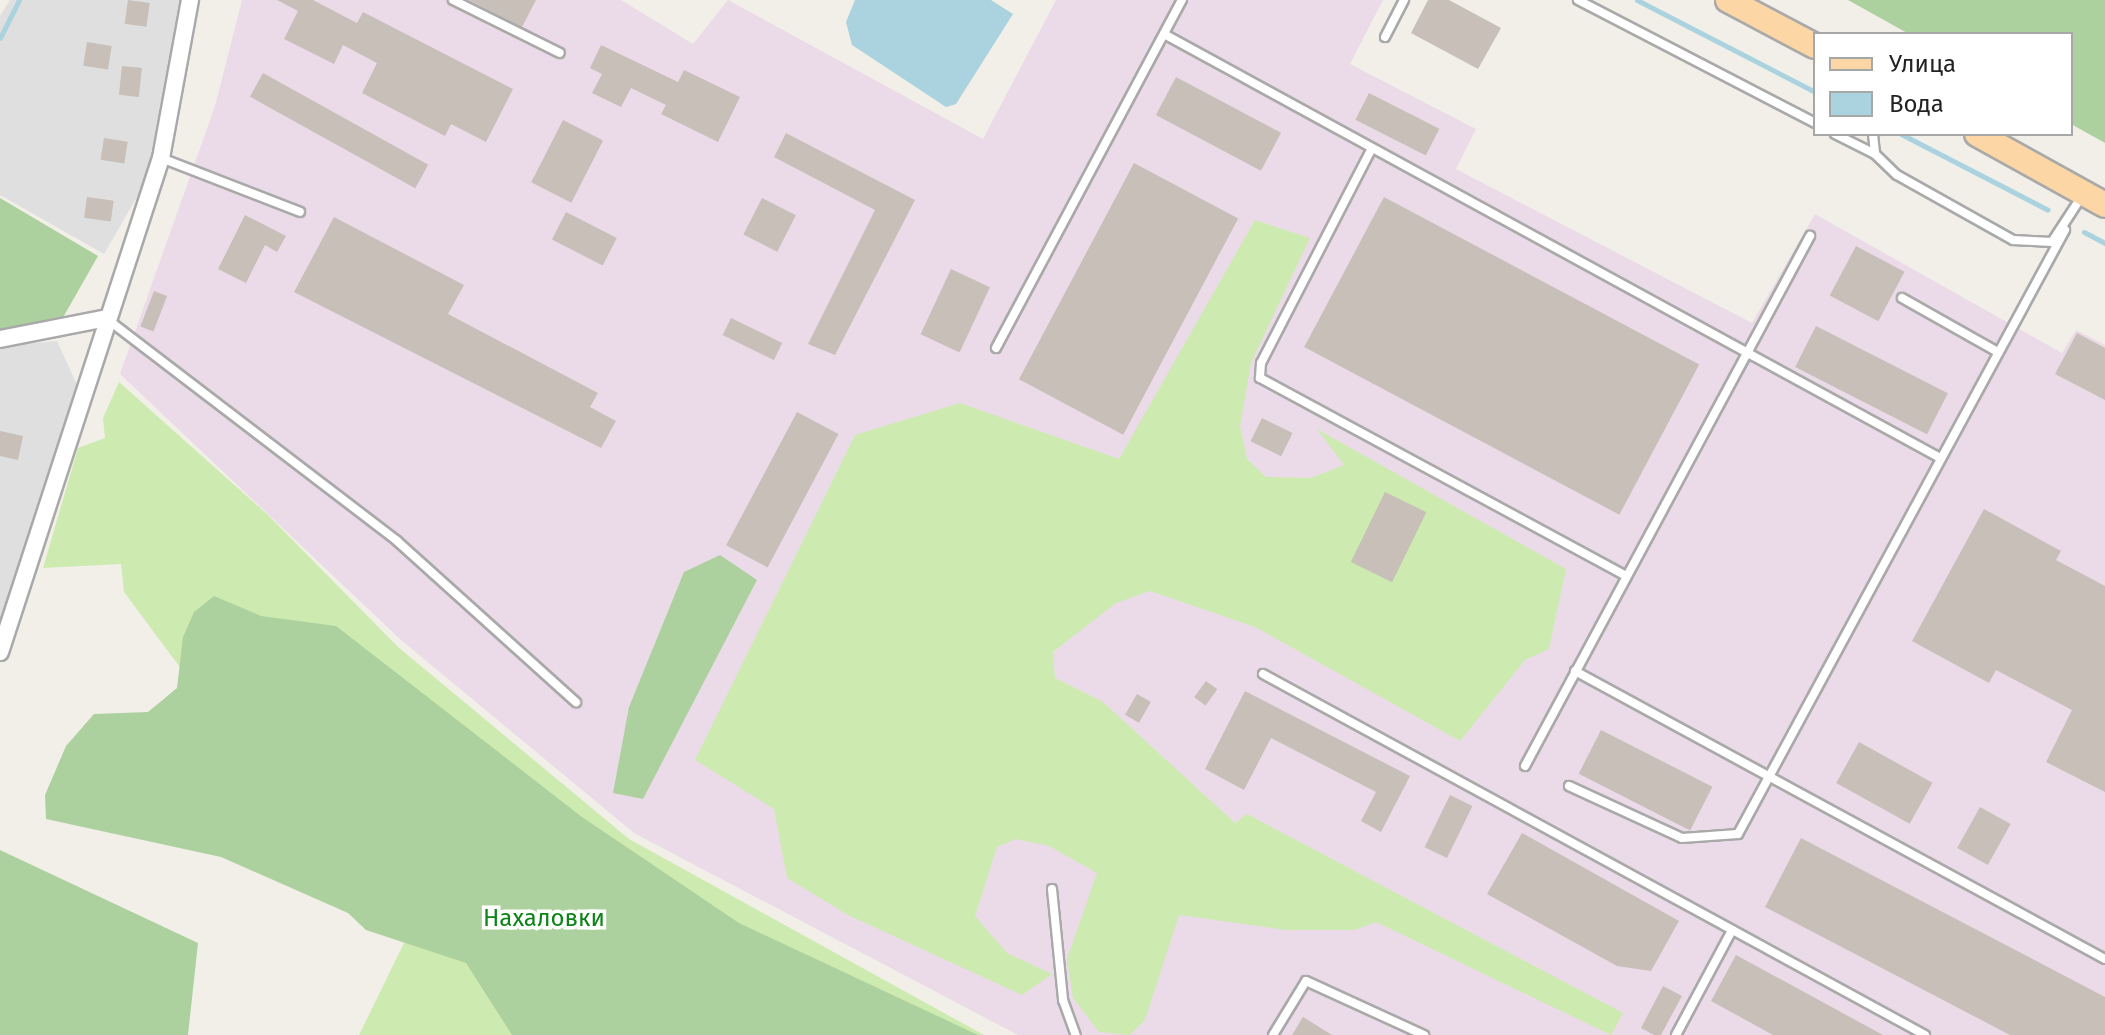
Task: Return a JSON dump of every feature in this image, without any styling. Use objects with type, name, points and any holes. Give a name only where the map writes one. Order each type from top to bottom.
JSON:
[{"type":"main road","points":[[1728,0],[1813,45]]},
{"type":"main road","points":[[1981,136],[2105,205]]},
{"type":"street","points":[[0,652],[161,158],[190,0]]},
{"type":"street","points":[[0,339],[107,318]]},
{"type":"lane","points":[[453,0],[560,53]]},
{"type":"lane","points":[[996,348],[1182,0]]},
{"type":"lane","points":[[1385,37],[1404,0]]},
{"type":"lane","points":[[1578,0],[1813,122]]},
{"type":"lane","points":[[1164,34],[1940,458]]},
{"type":"lane","points":[[1839,136],[1875,154],[1897,175],[2013,240],[2052,242],[2065,230]]},
{"type":"lane","points":[[1873,136],[1875,154]]},
{"type":"lane","points":[[1372,148],[1261,363],[1260,378],[1625,575]]},
{"type":"lane","points":[[161,158],[300,212]]},
{"type":"lane","points":[[1569,786],[1682,838],[1738,834],[2083,193]]},
{"type":"lane","points":[[1525,766],[1743,350],[1810,236]]},
{"type":"lane","points":[[1902,298],[1998,352]]},
{"type":"lane","points":[[107,318],[397,541],[576,702]]},
{"type":"lane","points":[[1575,671],[2105,959]]},
{"type":"lane","points":[[1263,674],[1925,1035]]},
{"type":"lane","points":[[1052,889],[1063,1000],[1076,1035]]},
{"type":"lane","points":[[1676,1035],[1732,930]]},
{"type":"lane","points":[[1273,1035],[1306,981],[1424,1035]]},
{"type":"shaded area","points":[[10,0],[183,0],[145,183],[104,254],[0,195],[0,16]]},
{"type":"shaded area","points":[[242,0],[621,0],[693,44],[728,0],[983,139],[1056,0],[1383,0],[1350,64],[1476,129],[1456,169],[1752,323],[1815,214],[2062,353],[2076,330],[2105,345],[2105,1035],[1018,1035],[634,833],[401,640],[120,374],[215,106]]},
{"type":"shaded area","points":[[57,341],[78,387],[0,632],[0,346]]},
{"type":"green space","points":[[1848,0],[2105,0],[2105,143],[2073,125],[2073,32],[1905,32]]},
{"type":"green space","points":[[0,198],[98,256],[61,321],[0,331]]},
{"type":"green space","points":[[1255,220],[1310,238],[1251,363],[1240,426],[1247,459],[1266,477],[1311,478],[1344,465],[1317,429],[1566,569],[1549,649],[1525,660],[1460,741],[1255,627],[1150,591],[1116,603],[1053,652],[1055,678],[1103,702],[1235,823],[1247,814],[1623,1013],[1611,1035],[1376,922],[1355,930],[1286,930],[1179,915],[1145,1020],[1130,1035],[1099,1032],[1073,998],[1067,959],[1097,873],[1049,846],[1016,839],[997,847],[975,916],[1007,953],[1052,974],[1022,995],[848,915],[787,878],[774,809],[695,760],[855,435],[960,403],[1119,459]]},
{"type":"green space","name":"Нахаловки","points":[[119,382],[267,514],[398,647],[629,839],[984,1035],[359,1035],[430,890],[205,701],[124,592],[121,564],[43,568],[78,448],[105,438],[103,418]]},
{"type":"green space","points":[[720,555],[757,580],[643,799],[613,793],[629,707],[684,572]]},
{"type":"green space","name":"Нахаловки","points":[[214,596],[261,616],[336,626],[582,817],[739,923],[978,1035],[512,1035],[466,963],[366,930],[348,913],[221,857],[46,819],[45,795],[66,746],[94,714],[148,712],[177,688],[183,637],[194,612]]},
{"type":"green space","points":[[0,850],[198,943],[188,1035],[0,1035]]},
{"type":"water","points":[[855,0],[991,0],[1013,14],[956,104],[946,107],[852,45],[846,22]]},
{"type":"building","points":[[128,0],[150,3],[146,27],[125,24]]},
{"type":"building","points":[[277,0],[313,0],[357,23],[363,12],[513,89],[486,142],[451,124],[445,136],[362,93],[377,63],[343,45],[334,64],[284,39],[298,11]]},
{"type":"building","points":[[469,0],[536,0],[522,27]]},
{"type":"building","points":[[1428,0],[1449,0],[1501,28],[1478,69],[1411,33]]},
{"type":"building","points":[[87,42],[112,46],[108,70],[83,66]]},
{"type":"building","points":[[601,45],[678,82],[684,70],[740,97],[718,142],[661,114],[666,105],[631,88],[621,107],[592,93],[602,74],[590,68]]},
{"type":"building","points":[[122,66],[142,68],[139,97],[119,95]]},
{"type":"building","points":[[263,73],[428,165],[415,188],[250,97]]},
{"type":"building","points":[[1176,77],[1281,133],[1261,171],[1156,115]]},
{"type":"building","points":[[1369,93],[1439,129],[1426,156],[1355,120]]},
{"type":"building","points":[[563,120],[603,140],[571,203],[531,182]]},
{"type":"building","points":[[786,133],[915,200],[835,355],[808,344],[875,210],[774,157]]},
{"type":"building","points":[[104,138],[128,142],[124,163],[101,160]]},
{"type":"building","points":[[1134,163],[1238,218],[1123,435],[1019,379]]},
{"type":"building","points":[[87,197],[114,201],[111,222],[84,218]]},
{"type":"building","points":[[1384,197],[1699,365],[1619,515],[1304,347]]},
{"type":"building","points":[[762,198],[796,215],[777,252],[743,235]]},
{"type":"building","points":[[566,212],[617,238],[603,265],[552,240]]},
{"type":"building","points":[[245,215],[286,236],[277,252],[265,245],[246,283],[218,269]]},
{"type":"building","points":[[334,217],[464,285],[448,314],[598,393],[590,407],[616,421],[601,448],[294,292]]},
{"type":"building","points":[[1856,246],[1905,272],[1878,321],[1830,295]]},
{"type":"building","points":[[951,269],[990,287],[960,352],[921,334]]},
{"type":"building","points":[[154,291],[167,296],[153,331],[140,326]]},
{"type":"building","points":[[731,318],[782,343],[774,360],[723,335]]},
{"type":"building","points":[[1816,326],[1948,393],[1927,434],[1795,367]]},
{"type":"building","points":[[2077,333],[2105,348],[2105,400],[2055,374]]},
{"type":"building","points":[[797,412],[838,434],[768,567],[726,545]]},
{"type":"building","points":[[1262,418],[1293,433],[1281,456],[1251,441]]},
{"type":"building","points":[[0,431],[23,436],[18,460],[0,456]]},
{"type":"building","points":[[1385,492],[1426,512],[1392,582],[1351,562]]},
{"type":"building","points":[[1984,509],[2061,551],[2056,560],[2105,586],[2105,792],[2046,762],[2072,710],[1996,670],[1989,683],[1912,641]]},
{"type":"building","points":[[1206,681],[1217,689],[1206,705],[1194,697]]},
{"type":"building","points":[[1245,691],[1410,776],[1381,832],[1361,821],[1376,792],[1271,738],[1244,790],[1205,769]]},
{"type":"building","points":[[1137,694],[1151,702],[1139,723],[1125,715]]},
{"type":"building","points":[[1601,730],[1712,787],[1690,830],[1579,774]]},
{"type":"building","points":[[1859,742],[1932,783],[1910,824],[1836,783]]},
{"type":"building","points":[[1450,795],[1472,806],[1447,858],[1425,847]]},
{"type":"building","points":[[1980,807],[2011,824],[1988,865],[1957,848]]},
{"type":"building","points":[[1522,833],[1679,921],[1651,971],[1617,966],[1487,894]]},
{"type":"building","points":[[1801,838],[2105,997],[2105,1035],[2010,1035],[1765,907]]},
{"type":"building","points":[[1736,955],[1883,1035],[1773,1035],[1711,1001]]},
{"type":"building","points":[[1663,986],[1682,996],[1661,1035],[1654,1035],[1641,1028]]},
{"type":"building","points":[[1303,1017],[1332,1035],[1292,1035]]},
{"type":"waterway","points":[[0,38],[19,0]]},
{"type":"waterway","points":[[1637,0],[1813,91]]},
{"type":"waterway","points":[[1905,136],[2048,210]]},
{"type":"waterway","points":[[2084,232],[2105,243]]}]
